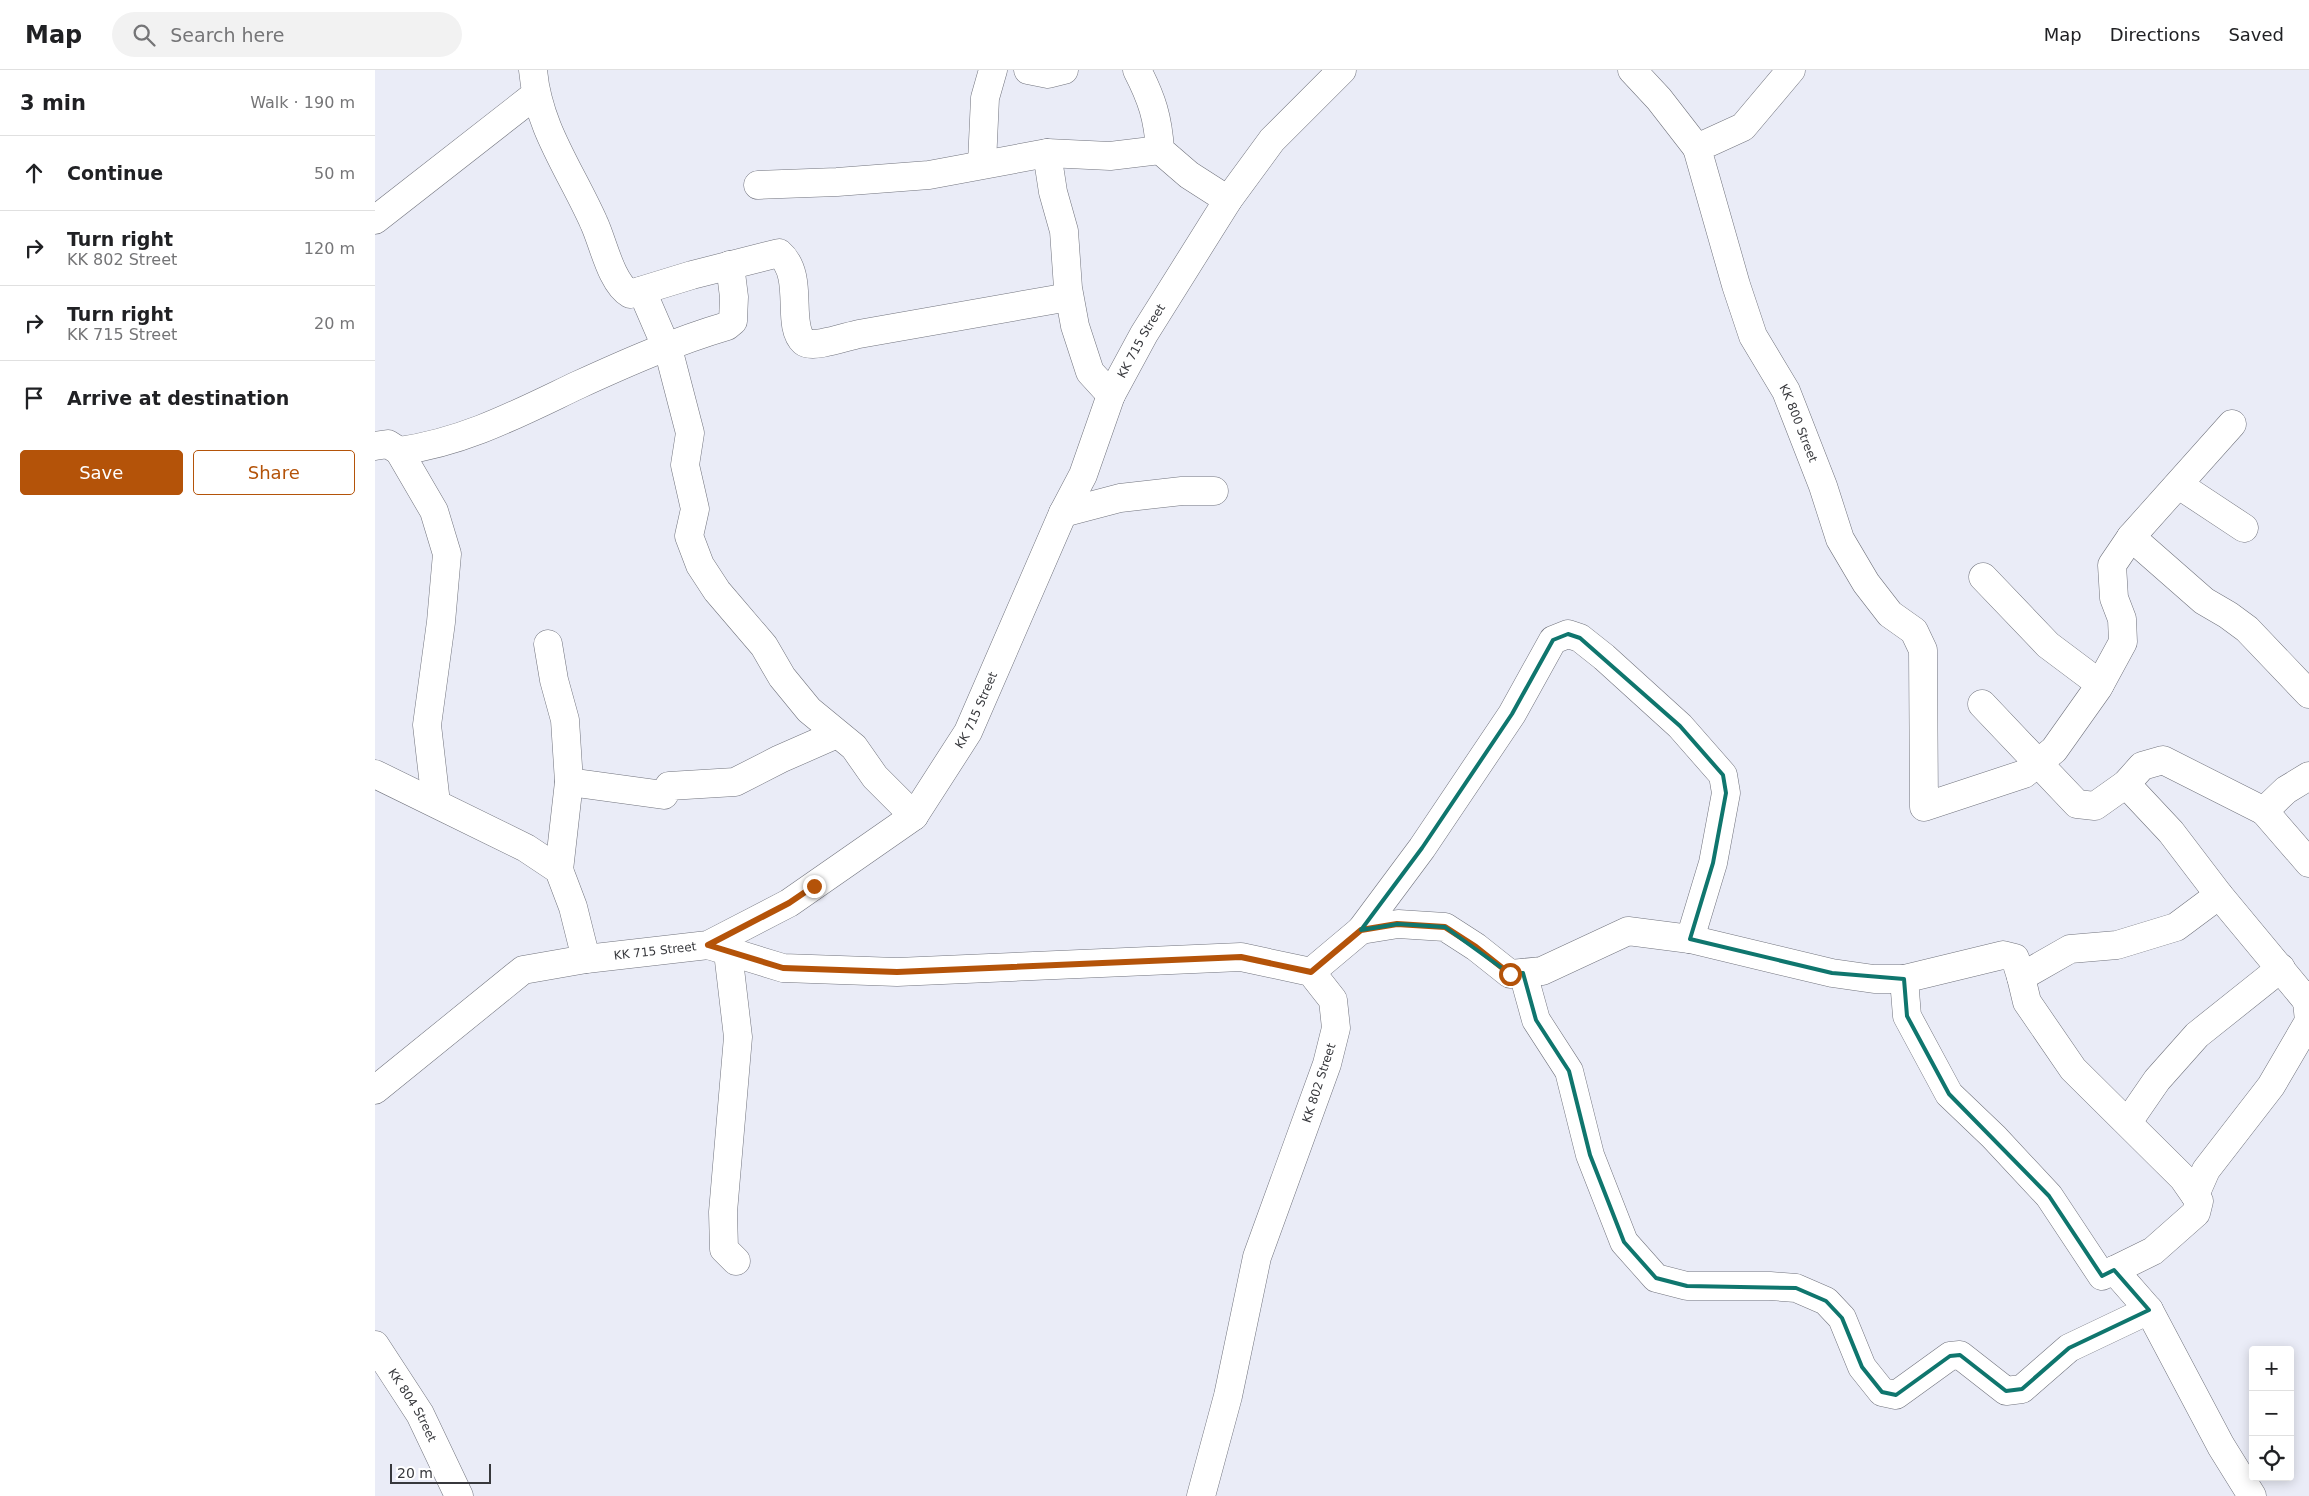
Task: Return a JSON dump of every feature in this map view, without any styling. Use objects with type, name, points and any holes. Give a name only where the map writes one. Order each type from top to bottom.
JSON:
[{"type":"street","points":[[982,163],[985,98],[993,70]]},
{"type":"street","points":[[1028,70],[1048,74],[1064,70]]},
{"type":"street","points":[[1137,70],[1149,92],[1158,122],[1160,150],[1189,176],[1229,200]]},
{"type":"street","name":"KK 715 Street","points":[[375,1090],[523,970],[586,959],[718,948],[789,903],[914,816],[969,732],[1063,513],[1083,476],[1111,395],[1144,334],[1229,200],[1272,140],[1342,70]]},
{"type":"street","points":[[1632,70],[1659,99],[1697,148],[1743,128],[1791,70]]},
{"type":"street","points":[[375,220],[534,83],[559,158],[594,222],[619,285],[630,294],[779,253],[785,259],[794,282],[799,335],[804,343],[812,345],[856,335],[1069,297]]},
{"type":"street","name":"KK 800 Street","points":[[1697,148],[1736,286],[1753,336],[1786,391],[1823,486],[1839,539],[1866,583],[1890,614],[1914,631],[1923,650],[1924,807],[2024,774],[2039,762]]},
{"type":"street","points":[[758,185],[837,182],[929,175],[982,163],[1047,153],[1110,156],[1160,150]]},
{"type":"street","points":[[1047,153],[1053,192],[1064,231],[1069,297],[1075,326],[1090,372],[1111,395]]},
{"type":"street","points":[[387,448],[431,446],[497,423],[579,384],[667,347],[727,326],[733,321],[734,297],[730,265]]},
{"type":"street","points":[[640,291],[667,347],[690,432],[685,465],[695,509],[689,536],[700,565],[717,591],[764,646],[782,677],[809,710],[854,748],[875,777],[914,816]]},
{"type":"street","points":[[2039,762],[2054,750],[2100,684],[2123,642],[2122,619],[2114,598],[2112,565],[2131,537],[2232,424]]},
{"type":"street","points":[[387,448],[433,511],[447,554],[441,622],[427,724],[435,804]]},
{"type":"street","points":[[2179,485],[2244,528]]},
{"type":"street","points":[[1063,513],[1120,498],[1181,491],[1214,491]]},
{"type":"street","points":[[2131,537],[2204,602],[2229,615],[2247,629],[2309,694]]},
{"type":"street","points":[[1983,577],[2048,645],[2100,684]]},
{"type":"street","points":[[736,1260],[724,1249],[723,1212],[738,1037],[718,948],[783,968],[897,972],[1241,957],[1311,972],[1361,930],[1422,848],[1512,714],[1553,640],[1568,634],[1580,638],[1680,726],[1723,775],[1727,793],[1713,863],[1690,939]]},
{"type":"street","points":[[548,644],[554,680],[565,720],[569,782],[559,870],[573,907],[586,959]]},
{"type":"street","points":[[1982,704],[2077,804],[2095,806],[2126,784],[2142,766],[2163,760],[2264,811],[2309,863]]},
{"type":"street","points":[[569,782],[664,795],[669,786],[735,782],[780,759],[837,734]]},
{"type":"street","points":[[375,774],[526,848],[559,870]]},
{"type":"street","points":[[2264,811],[2286,790],[2309,776]]},
{"type":"street","points":[[2126,784],[2171,832],[2219,895],[2308,998],[2309,1021],[2271,1086],[2206,1170],[2195,1195]]},
{"type":"street","points":[[2021,977],[2070,948],[2117,945],[2176,927],[2219,895]]},
{"type":"street","points":[[1361,930],[1397,924],[1445,927],[1476,947],[1510,974],[1542,971],[1628,931],[1690,939],[1832,973],[1874,979],[1904,979],[2003,954],[2015,958],[2027,1002],[2073,1069],[2183,1178],[2199,1201],[2196,1213],[2153,1251],[2102,1276],[2049,1196],[1994,1137],[1949,1094],[1907,1016],[1904,979]]},
{"type":"street","points":[[2127,1122],[2157,1080],[2197,1035],[2281,968]]},
{"type":"street","name":"KK 802 Street","points":[[1201,1496],[1228,1396],[1257,1257],[1327,1064],[1337,1028],[1333,1000],[1311,972]]},
{"type":"street","points":[[1523,973],[1536,1020],[1569,1071],[1590,1155],[1624,1242],[1656,1278],[1687,1286],[1771,1286],[1796,1288],[1826,1301],[1842,1318],[1862,1367],[1882,1392],[1895,1396],[1950,1356],[1960,1355],[2006,1391],[2023,1389],[2069,1348],[2149,1310]]},
{"type":"street","points":[[2114,1270],[2149,1310],[2221,1446],[2252,1496]]},
{"type":"street","name":"KK 804 Street","points":[[375,1346],[420,1414],[459,1496]]},
{"type":"highlighted area","points":[[1568,634],[1580,638],[1680,726],[1723,775],[1726,793],[1713,863],[1690,939],[1832,973],[1904,979],[1907,1016],[1949,1094],[2049,1196],[2102,1276],[2114,1270],[2149,1310],[2069,1348],[2022,1389],[2006,1391],[1960,1355],[1950,1356],[1896,1395],[1882,1392],[1862,1367],[1842,1318],[1826,1301],[1796,1288],[1687,1286],[1656,1278],[1624,1242],[1590,1155],[1569,1071],[1536,1020],[1523,973],[1510,974],[1445,927],[1398,924],[1361,930],[1422,848],[1512,714],[1553,640]]},
{"type":"route","points":[[814,886],[789,903],[708,945],[783,968],[897,972],[1241,957],[1311,972],[1361,930],[1397,924],[1445,927],[1476,947],[1510,974]]}]
